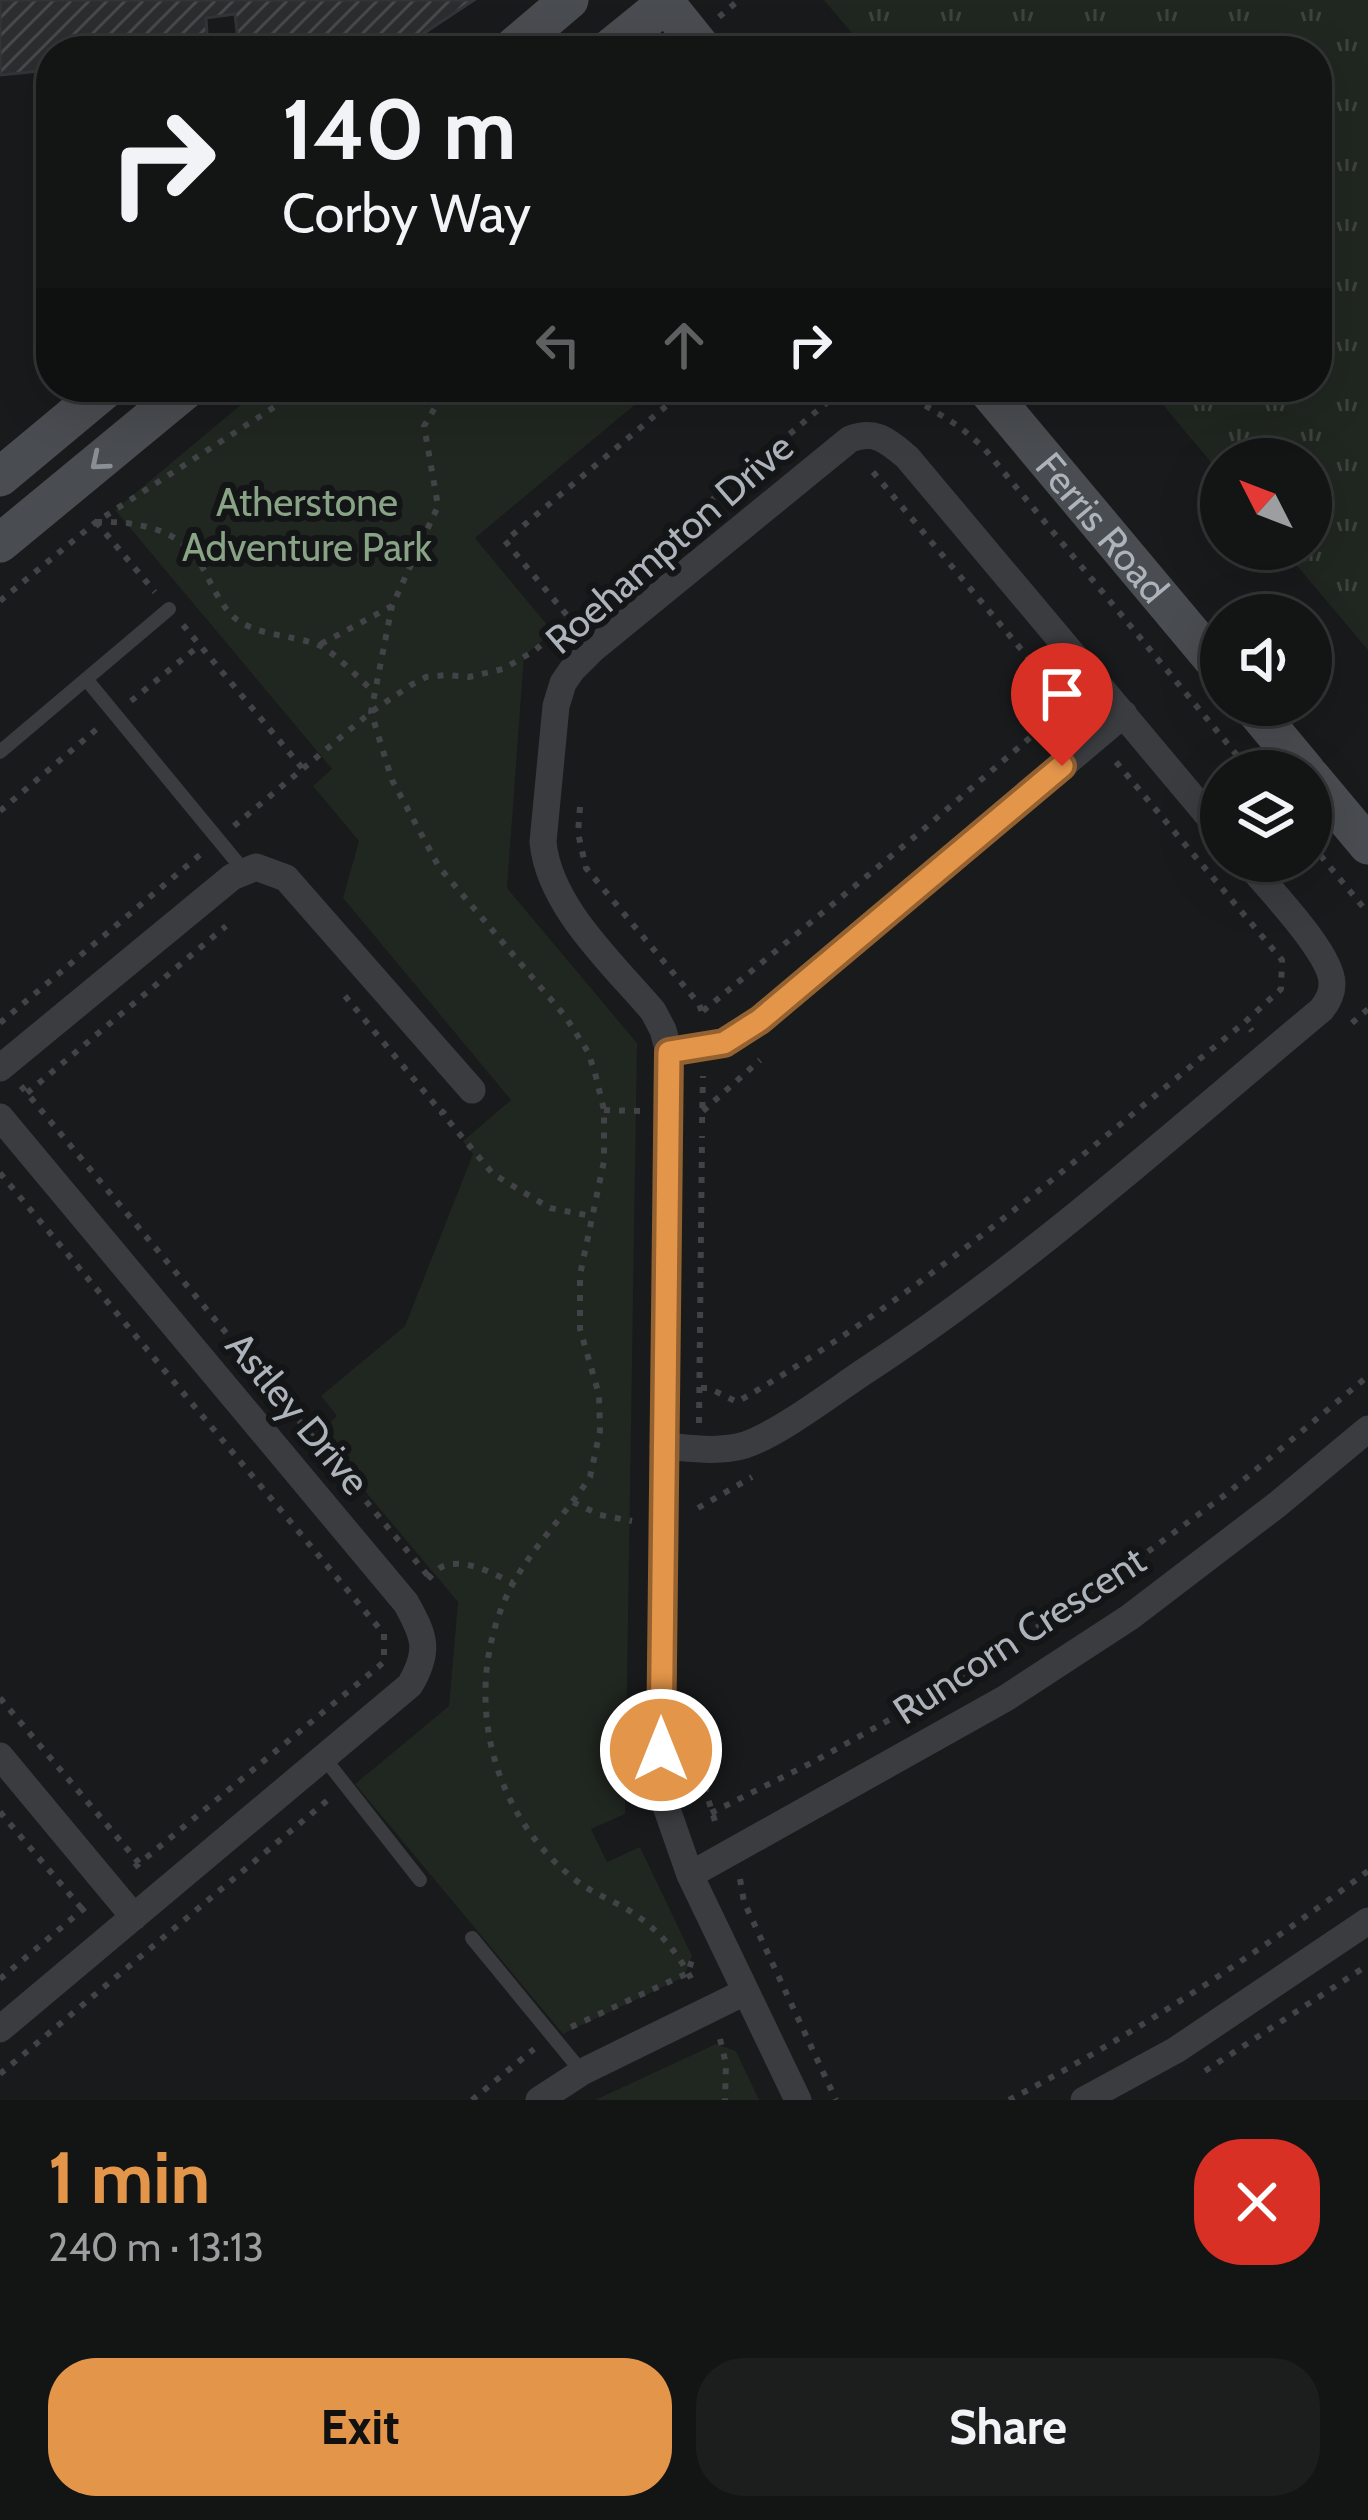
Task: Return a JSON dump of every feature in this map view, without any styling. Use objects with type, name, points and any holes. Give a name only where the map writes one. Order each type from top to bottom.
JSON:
[{"type":"street","points":[[527,36],[569,0]]},
{"type":"street","points":[[625,36],[665,2],[692,36]]},
{"type":"street","points":[[0,477],[90,402]]},
{"type":"street","points":[[0,543],[172,402]]},
{"type":"street","name":"Ferris Road","points":[[998,402],[1200,644]]},
{"type":"street","name":"Roehampton Drive","points":[[798,2100],[690,1875],[661,1792],[669,1052],[652,1011],[566,907],[544,862],[556,706],[563,683],[593,649],[850,440],[875,434],[907,457],[1200,806]]},
{"type":"street","points":[[669,1052],[724,1043],[760,1020],[1124,714]]},
{"type":"street","points":[[1269,726],[1289,750]]},
{"type":"street","points":[[1332,802],[1368,845]]},
{"type":"street","points":[[2,1067],[232,877],[256,867],[286,878],[472,1090]]},
{"type":"street","points":[[663,1446],[716,1450],[746,1444],[917,1337],[1085,1208],[1322,1010],[1333,984],[1326,958],[1263,882]]},
{"type":"street","name":"Astley Drive","points":[[0,1117],[406,1603],[421,1629],[424,1647],[421,1666],[410,1685],[0,2029]]},
{"type":"street","name":"Runcorn Crescent","points":[[690,1875],[1006,1698],[1130,1617],[1368,1429]]},
{"type":"street","points":[[0,1756],[134,1917]]},
{"type":"street","points":[[1084,2100],[1176,2050],[1368,1921]]},
{"type":"street","points":[[538,2100],[583,2072],[745,1992]]},
{"type":"lane","points":[[0,752],[169,608]]},
{"type":"lane","points":[[86,679],[245,872]]},
{"type":"lane","points":[[325,1759],[420,1880]]},
{"type":"lane","points":[[472,1938],[583,2072]]},
{"type":"path","points":[[0,601],[96,522],[279,402]]},
{"type":"path","points":[[439,402],[424,426],[438,506],[392,606],[371,712],[392,780],[439,867],[565,1016],[588,1052],[605,1132],[604,1161],[580,1275],[580,1329],[599,1395],[596,1459],[582,1490],[513,1583],[486,1662],[486,1727],[510,1799],[522,1822],[558,1866],[586,1889],[635,1915],[682,1960],[721,2041],[725,2100]]},
{"type":"path","points":[[593,649],[505,541],[671,402]]},
{"type":"path","points":[[0,1023],[371,712],[426,677],[489,674],[534,651],[827,402]]},
{"type":"path","points":[[920,402],[983,447],[1233,750]]},
{"type":"path","points":[[700,1388],[736,1402],[807,1362],[926,1278],[1281,989],[1282,960],[867,464]]},
{"type":"path","points":[[96,522],[128,521],[182,539],[236,619],[319,645],[373,691]]},
{"type":"path","points":[[96,522],[303,769]]},
{"type":"path","points":[[319,645],[392,606]]},
{"type":"path","points":[[703,1012],[1068,705]]},
{"type":"path","points":[[581,793],[578,833],[586,868],[703,1012],[698,1520]]},
{"type":"path","points":[[1332,869],[1368,913]]},
{"type":"path","points":[[27,1093],[225,927]]},
{"type":"path","points":[[337,987],[493,1174],[550,1208],[590,1216]]},
{"type":"path","points":[[1336,1035],[1368,1009]]},
{"type":"path","points":[[1245,1022],[1270,1052]]},
{"type":"path","points":[[2,1067],[429,1577]]},
{"type":"path","points":[[442,1113],[472,1090]]},
{"type":"path","points":[[0,1173],[376,1624],[383,1634],[384,1662],[0,1978]]},
{"type":"path","points":[[710,1814],[943,1690],[1124,1570],[1229,1492],[1368,1376]]},
{"type":"path","points":[[376,1624],[406,1603],[442,1566],[484,1569],[513,1583]]},
{"type":"path","points":[[0,1698],[139,1863]]},
{"type":"path","points":[[694,1703],[710,1814],[743,1886],[744,1902],[836,2100]]},
{"type":"path","points":[[0,2074],[345,1786]]},
{"type":"path","points":[[0,1812],[82,1910]]},
{"type":"path","points":[[1009,2100],[1165,2009],[1368,1871]]},
{"type":"path","points":[[1188,2080],[1368,1965]]},
{"type":"green space","points":[[824,0],[1368,0],[1368,650],[1332,607],[1332,594],[1321,594],[1301,570],[1332,570],[1332,438],[1200,438],[1200,449],[1161,402],[1332,402],[1332,36],[854,36]]},
{"type":"green space","name":"Atherstone Adventure Park","points":[[244,402],[638,402],[475,538],[553,632],[524,656],[507,888],[637,1043],[625,1814],[591,1829],[607,1862],[640,1847],[692,1956],[684,1977],[563,2034],[355,1784],[449,1706],[458,1602],[317,1434],[337,1416],[321,1396],[405,1326],[473,1154],[463,1141],[511,1100],[343,898],[359,841],[313,786],[332,769],[115,510]]},
{"type":"green space","points":[[716,2044],[736,2051],[759,2100],[595,2100]]},
{"type":"building","points":[[0,0],[474,0],[420,36],[237,36],[235,14],[206,18],[207,36],[36,36],[36,71],[0,75]]},
{"type":"route","points":[[661,1750],[669,1052],[724,1043],[760,1020],[1062,766]]}]
